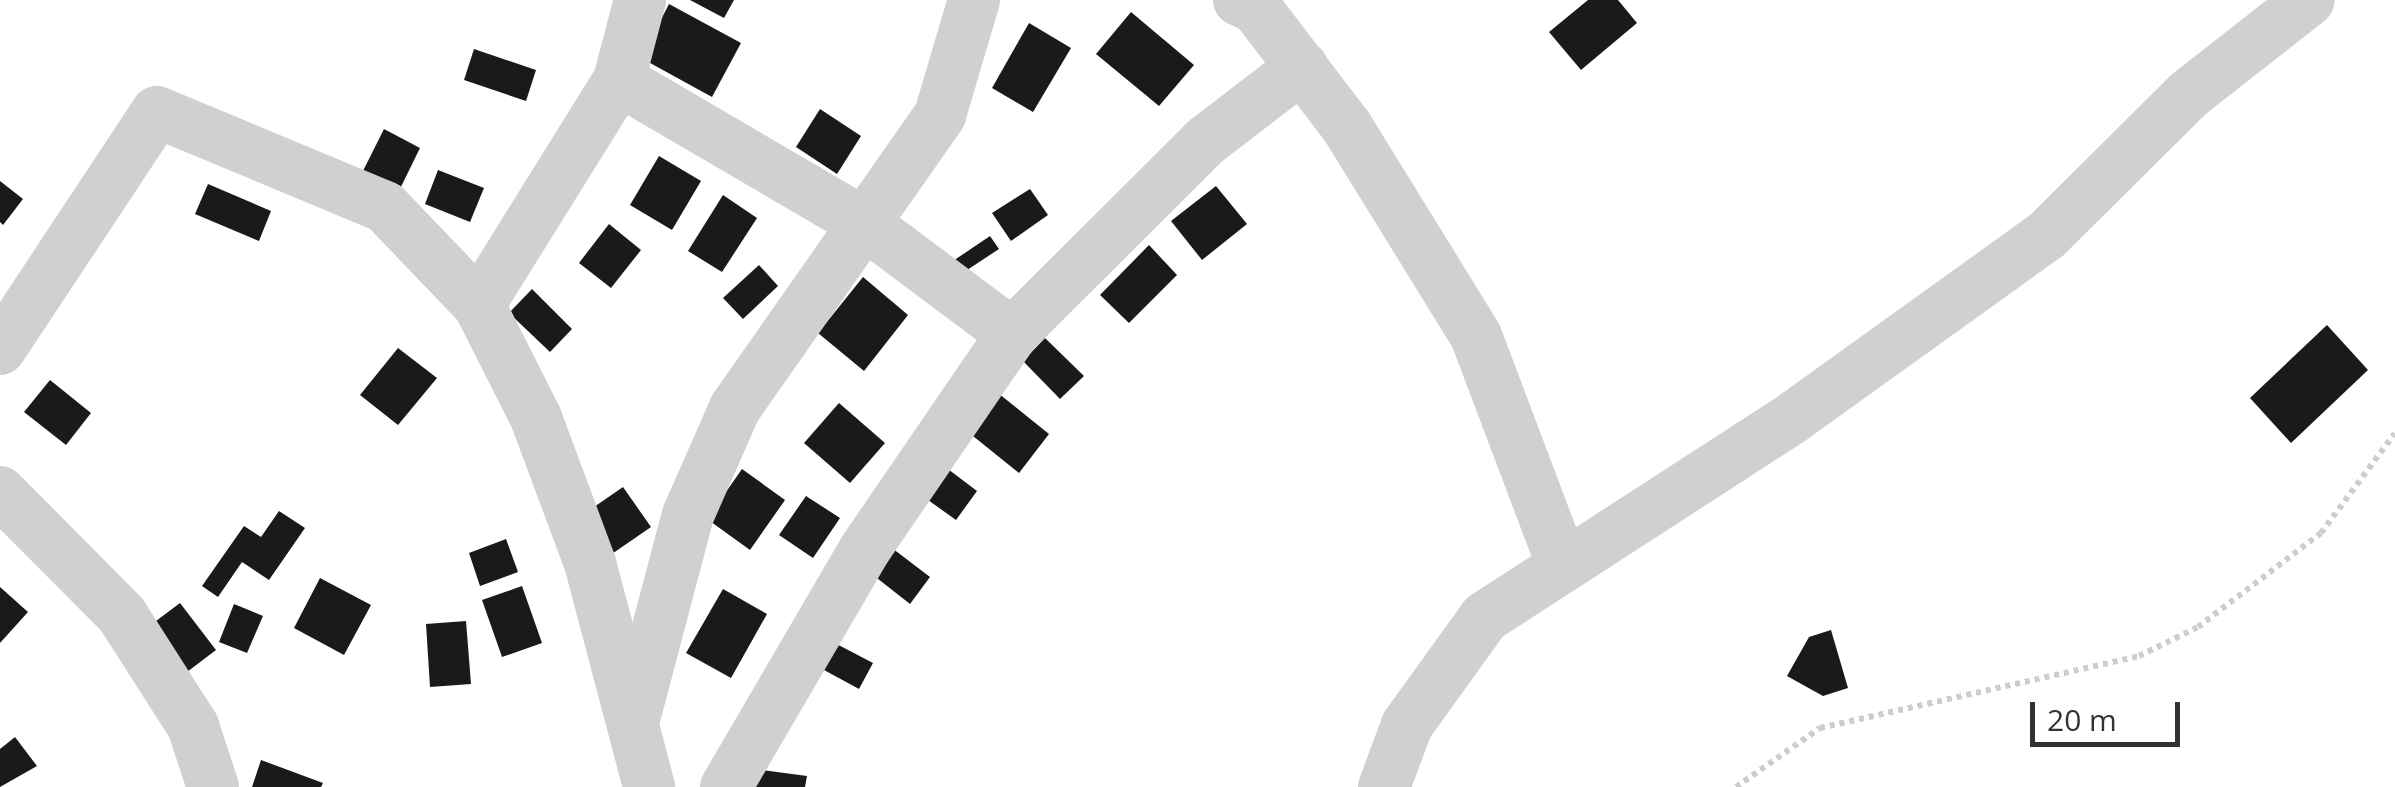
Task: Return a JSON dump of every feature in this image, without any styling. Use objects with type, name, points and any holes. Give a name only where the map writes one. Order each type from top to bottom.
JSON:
[{"type":"street","points":[[479,304],[619,80],[640,0]]},
{"type":"street","points":[[634,716],[688,514],[735,408],[940,115],[974,0]]},
{"type":"street","points":[[1239,0],[1256,8],[1302,67],[1476,336],[1563,566]]},
{"type":"street","points":[[1384,787],[1407,725],[1485,617],[1791,419],[2048,235],[2189,94],[2309,0]]},
{"type":"street","points":[[726,787],[865,549],[1012,334],[1207,140],[1302,67]]},
{"type":"street","points":[[619,80],[864,224],[1012,334]]},
{"type":"street","points":[[0,349],[158,112],[385,207],[479,304],[536,418],[634,716],[649,787]]},
{"type":"street","points":[[8,511],[122,616],[193,726],[213,787]]},
{"type":"path","points":[[1736,787],[1820,728],[2138,656],[2198,627],[2321,532],[2395,433]]},
{"type":"building","points":[[690,0],[734,0],[724,18]]},
{"type":"building","points":[[1588,0],[1618,0],[1637,23],[1581,70],[1549,32]]},
{"type":"building","points":[[669,4],[741,43],[712,97],[641,58]]},
{"type":"building","points":[[1131,12],[1194,65],[1159,106],[1096,54]]},
{"type":"building","points":[[1029,23],[1071,48],[1033,112],[992,88]]},
{"type":"building","points":[[474,49],[536,70],[526,101],[464,80]]},
{"type":"building","points":[[820,109],[861,136],[837,174],[796,147]]},
{"type":"building","points":[[384,129],[420,148],[396,197],[359,179]]},
{"type":"building","points":[[659,156],[701,181],[672,230],[630,205]]},
{"type":"building","points":[[438,170],[484,188],[470,222],[425,204]]},
{"type":"building","points":[[0,181],[23,199],[3,225],[0,222]]},
{"type":"building","points":[[208,184],[271,211],[259,241],[195,214]]},
{"type":"building","points":[[1216,186],[1247,224],[1202,260],[1171,221]]},
{"type":"building","points":[[1030,189],[1048,215],[1011,241],[992,213]]},
{"type":"building","points":[[723,195],[757,218],[722,272],[688,251]]},
{"type":"building","points":[[609,224],[641,250],[611,288],[579,263]]},
{"type":"building","points":[[990,236],[999,249],[958,276],[950,263]]},
{"type":"building","points":[[1149,245],[1177,275],[1129,323],[1100,295]]},
{"type":"building","points":[[759,265],[778,286],[743,319],[723,298]]},
{"type":"building","points":[[863,277],[908,315],[864,371],[818,333]]},
{"type":"building","points":[[532,289],[572,329],[550,352],[509,313]]},
{"type":"building","points":[[2327,325],[2368,370],[2291,443],[2250,398]]},
{"type":"building","points":[[1045,338],[1084,376],[1060,399],[1023,361]]},
{"type":"building","points":[[398,348],[437,378],[398,425],[360,395]]},
{"type":"building","points":[[50,380],[91,413],[66,445],[24,412]]},
{"type":"building","points":[[998,393],[1049,434],[1019,473],[968,432]]},
{"type":"building","points":[[839,403],[885,443],[850,483],[804,443]]},
{"type":"building","points":[[936,460],[977,491],[956,520],[914,490]]},
{"type":"building","points":[[742,469],[785,500],[750,550],[707,519]]},
{"type":"building","points":[[623,487],[651,527],[606,558],[578,518]]},
{"type":"building","points":[[806,496],[840,518],[813,558],[779,535]]},
{"type":"building","points":[[279,511],[305,528],[269,580],[242,562],[218,597],[202,586],[244,526],[261,537]]},
{"type":"building","points":[[506,539],[518,572],[480,586],[469,553]]},
{"type":"building","points":[[888,545],[930,577],[910,604],[868,571]]},
{"type":"building","points":[[320,578],[371,605],[344,655],[294,628]]},
{"type":"building","points":[[522,586],[542,643],[502,657],[482,600]]},
{"type":"building","points":[[0,587],[28,612],[0,643]]},
{"type":"building","points":[[723,589],[767,614],[731,678],[686,653]]},
{"type":"building","points":[[180,603],[216,650],[183,675],[148,627]]},
{"type":"building","points":[[234,604],[263,616],[247,653],[219,642]]},
{"type":"building","points":[[466,621],[471,684],[430,687],[426,624]]},
{"type":"building","points":[[1831,630],[1848,688],[1823,696],[1787,676],[1809,637]]},
{"type":"building","points":[[827,639],[873,663],[859,689],[813,664]]},
{"type":"building","points":[[15,737],[37,766],[0,787],[0,749]]},
{"type":"building","points":[[261,760],[323,783],[321,787],[252,787]]},
{"type":"building","points":[[755,769],[807,776],[805,787],[753,787]]}]
